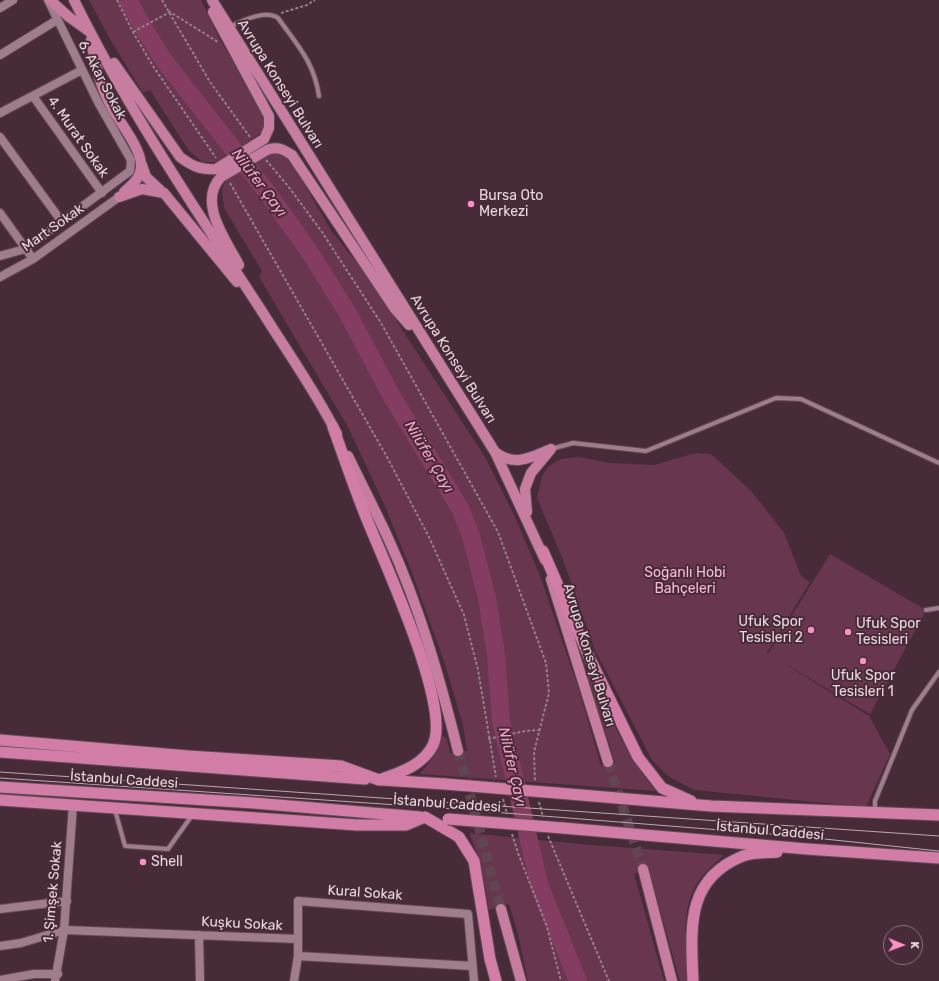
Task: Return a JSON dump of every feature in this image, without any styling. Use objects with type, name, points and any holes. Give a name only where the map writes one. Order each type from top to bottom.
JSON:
[{"type":"highway","points":[[0,740],[188,756],[341,766],[378,780],[412,766],[424,758],[434,744],[435,725],[432,697],[423,661],[404,609],[364,512],[333,427]]},
{"type":"highway","points":[[542,551],[591,661],[638,757],[662,788],[684,799],[711,806]]},
{"type":"highway","name":"İstanbul Caddesi","points":[[0,752],[445,784],[711,806],[815,812],[876,812],[939,815]]},
{"type":"highway","name":"İstanbul Caddesi","points":[[0,787],[254,803],[807,849],[939,858]]},
{"type":"highway","points":[[0,800],[372,826],[406,825],[425,818],[459,837],[474,861],[490,959],[496,981]]},
{"type":"highway","points":[[693,981],[692,943],[694,908],[705,884],[722,867],[744,855],[807,849]]},
{"type":"main road","points":[[49,0],[90,32],[142,102],[180,157],[191,166],[218,173],[266,154],[274,147],[283,149],[292,155],[396,309],[433,352]]},
{"type":"main road","points":[[74,0],[90,32],[135,112],[296,364],[333,427],[388,539],[412,600],[447,704],[458,751]]},
{"type":"main road","points":[[207,0],[223,33],[261,98],[269,116],[269,128],[264,139],[218,173],[211,195],[212,211],[264,315]]},
{"type":"main road","name":"Avrupa Konseyi Bulvarı","points":[[212,0],[495,452],[542,551],[608,762]]},
{"type":"main road","points":[[90,32],[96,71],[100,83],[134,146],[146,177],[152,184],[164,193],[264,315]]},
{"type":"main road","points":[[119,197],[138,178],[141,173],[141,163]]},
{"type":"main road","points":[[119,197],[142,189],[164,193]]},
{"type":"main road","points":[[495,452],[503,459],[516,461],[551,450]]},
{"type":"main road","points":[[527,518],[525,489],[531,473],[551,450]]},
{"type":"main road","points":[[643,870],[672,981]]},
{"type":"main road","points":[[501,909],[521,981]]},
{"type":"street","points":[[0,8],[13,0]]},
{"type":"street","name":"6. Akar Sokak","points":[[49,0],[82,70],[131,160],[130,172]]},
{"type":"street","points":[[0,55],[58,20]]},
{"type":"street","points":[[0,113],[82,70]]},
{"type":"street","name":"4. Murat Sokak","points":[[33,96],[102,192]]},
{"type":"street","points":[[0,137],[62,222]]},
{"type":"street","name":"Mart Sokak","points":[[25,249],[130,172]]},
{"type":"street","name":"Mart Sokak","points":[[0,277],[33,259],[119,197]]},
{"type":"street","points":[[0,213],[33,259]]},
{"type":"street","points":[[0,256],[25,249]]},
{"type":"street","name":"1. Şimşek Sokak","points":[[57,978],[64,930],[73,804]]},
{"type":"street","points":[[0,909],[66,901]]},
{"type":"street","name":"Kural Sokak","points":[[298,939],[298,901],[468,914],[472,966]]},
{"type":"street","name":"Kuşku Sokak","points":[[0,946],[21,943],[64,930],[298,939],[298,956],[294,981]]},
{"type":"street","points":[[199,935],[200,981]]},
{"type":"street","points":[[298,956],[472,966],[474,981]]},
{"type":"street","points":[[0,980],[34,974],[57,978]]},
{"type":"lane","points":[[228,27],[251,18],[266,15],[273,15],[278,18],[310,63],[316,78],[319,96]]},
{"type":"lane","points":[[551,450],[573,443],[646,451],[776,398],[801,399],[939,463]]},
{"type":"lane","points":[[926,610],[939,608]]},
{"type":"lane","points":[[876,812],[875,801],[912,710],[939,672]]},
{"type":"lane","points":[[114,807],[125,846],[168,849],[194,814]]},
{"type":"path","points":[[162,0],[210,82],[250,138]]},
{"type":"path","points":[[273,15],[307,5],[315,0]]},
{"type":"path","points":[[133,32],[170,12]]},
{"type":"path","points":[[170,12],[220,45]]},
{"type":"path","points":[[266,154],[322,232],[381,324],[498,532],[546,663],[549,693],[534,752],[535,783]]},
{"type":"path","points":[[488,739],[525,731],[539,730]]},
{"type":"path","points":[[538,796],[544,822]]},
{"type":"path","points":[[546,830],[550,844],[609,981]]},
{"type":"green space","points":[[89,0],[201,0],[219,38],[263,114],[265,123],[263,129],[257,136],[216,162],[203,162],[189,151],[150,90],[143,93],[110,39]]},
{"type":"green space","points":[[271,152],[283,153],[299,175],[332,232],[366,274],[485,457],[514,515],[539,573],[578,687],[601,766],[615,763],[586,671],[591,673],[627,749],[645,778],[656,791],[419,774],[434,756],[441,741],[442,735],[447,739],[450,753],[467,751],[463,725],[444,661],[411,570],[384,504],[348,427],[259,277],[262,271],[224,208],[222,189],[227,179],[263,155]]},
{"type":"green space","name":"Soğanlı Hobi Bahçeleri","points":[[696,453],[711,454],[752,492],[784,533],[801,576],[810,582],[767,653],[768,654],[830,554],[926,610],[870,714],[774,657],[869,716],[890,754],[866,807],[694,790],[668,776],[652,760],[595,650],[562,557],[537,498],[542,476],[549,466],[561,459],[578,457],[609,463],[654,465]]},
{"type":"green space","points":[[469,833],[579,844],[724,855],[701,878],[690,898],[686,921],[688,981],[680,981],[648,868],[634,874],[664,981],[528,981],[518,934],[509,904],[489,910],[482,871]]},
{"type":"waterway","name":"Nilüfer Çayı","points":[[128,0],[165,62],[266,191],[309,251],[346,310],[392,397],[460,508],[471,536],[487,598],[496,655],[501,721],[540,887],[578,981]]},
{"type":"tunnel","points":[[458,751],[501,909]]},
{"type":"tunnel","points":[[608,762],[643,869]]},
{"type":"tram line","points":[[0,772],[939,836]]},
{"type":"tram line","points":[[0,778],[442,808],[796,836],[939,851]]},
{"type":"place","name":"Bursa Oto Merkezi","points":[[471,204]]},
{"type":"place","name":"Ufuk Spor Tesisleri 2","points":[[811,630]]},
{"type":"place","name":"Ufuk Spor Tesisleri","points":[[848,632]]},
{"type":"place","name":"Ufuk Spor Tesisleri 1","points":[[863,661]]},
{"type":"place","name":"Shell","points":[[143,862]]}]
